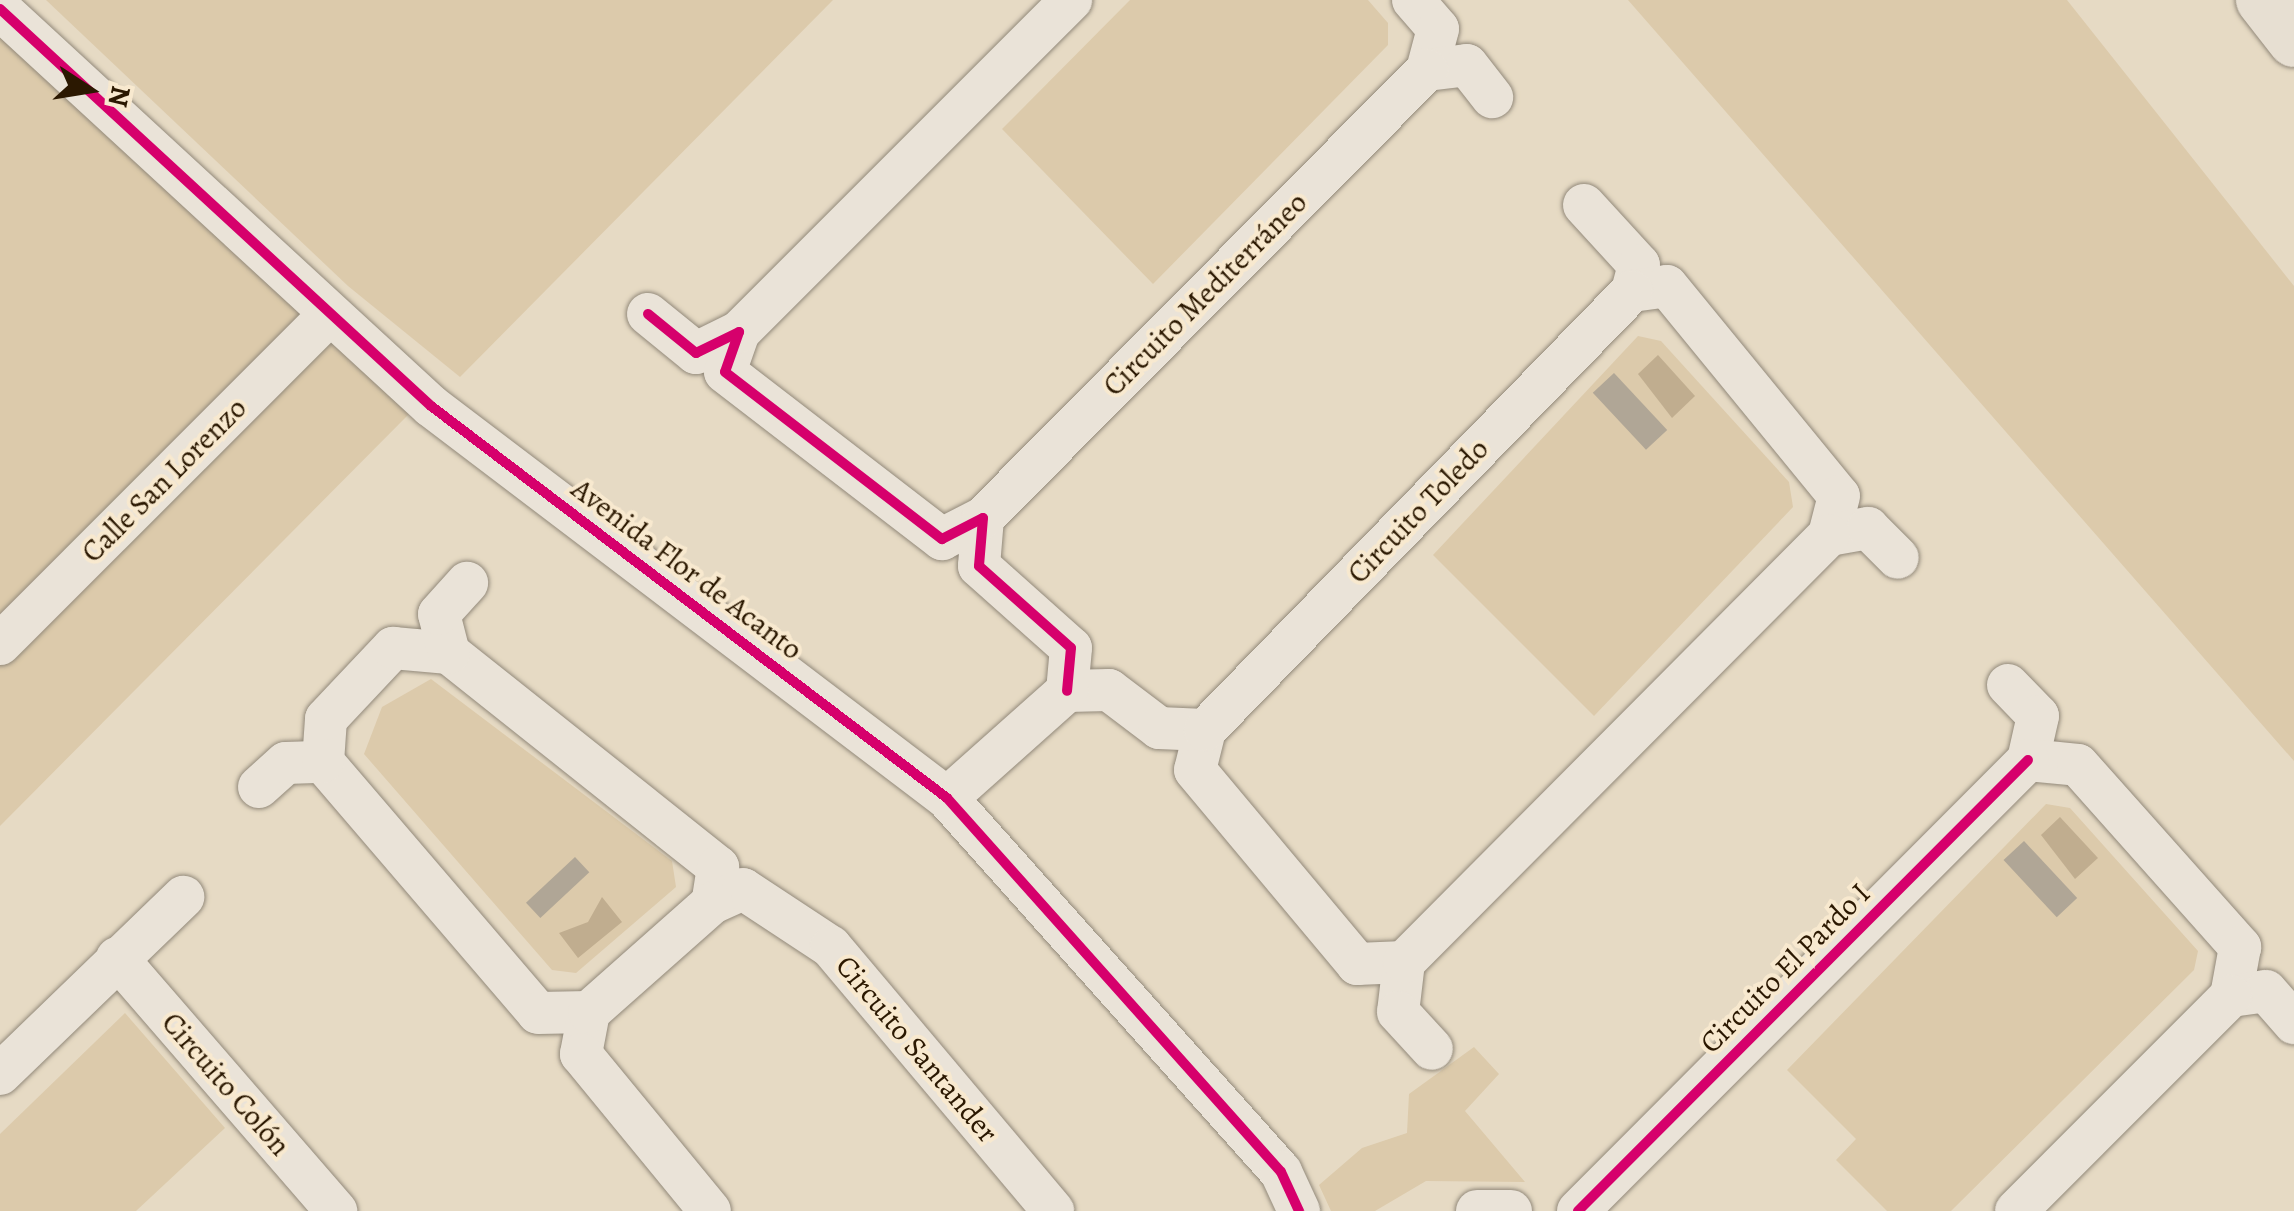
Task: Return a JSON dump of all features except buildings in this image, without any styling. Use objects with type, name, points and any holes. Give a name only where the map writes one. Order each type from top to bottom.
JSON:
[{"type":"main road","points":[[2262,0],[2294,41]]},
{"type":"street","points":[[648,314],[696,353],[739,332],[1071,0]]},
{"type":"street","points":[[1413,0],[1438,29],[1427,70],[1467,66],[1492,98]]},
{"type":"street","name":"Avenida Flor de Acanto","points":[[17,9],[328,316],[431,406],[947,798],[1280,1172],[1298,1211]]},
{"type":"street","name":"Circuito Mediterráneo","points":[[739,332],[725,372],[942,539],[983,518],[1427,70]]},
{"type":"street","points":[[1432,1049],[1398,1012],[1404,962],[1829,535],[1839,496],[1667,286],[1632,291],[1638,266],[1584,205]]},
{"type":"street","name":"Circuito Toledo","points":[[1205,730],[1632,291]]},
{"type":"street","name":"Calle San Lorenzo","points":[[0,644],[328,316]]},
{"type":"street","points":[[947,798],[1067,690],[1072,648],[979,566],[983,518]]},
{"type":"street","points":[[1829,535],[1868,528],[1898,558]]},
{"type":"street","points":[[448,653],[439,614],[467,583]]},
{"type":"street","points":[[589,1012],[538,1013],[324,762],[326,718],[393,648],[448,653],[718,866],[712,903],[589,1012],[580,1054],[710,1211]]},
{"type":"street","points":[[2008,685],[2038,716],[2028,760],[2078,764],[2240,948],[2231,996],[2016,1211]]},
{"type":"street","points":[[1067,690],[1109,690],[1160,728],[1205,730],[1195,770],[1358,964],[1404,962]]},
{"type":"street","name":"Circuito El Pardo I","points":[[1578,1211],[2028,760]]},
{"type":"street","points":[[258,787],[286,763],[324,762]]},
{"type":"street","name":"Circuito Santander","points":[[712,903],[743,889],[830,946],[1053,1211]]},
{"type":"street","points":[[0,1074],[183,897]]},
{"type":"street","name":"Circuito Colón","points":[[117,958],[336,1211]]},
{"type":"street","points":[[2231,996],[2266,991],[2294,1023]]},
{"type":"street","points":[[1476,1211],[1511,1211]]},
{"type":"shaded area","points":[[46,0],[833,0],[460,377],[348,286]]},
{"type":"shaded area","points":[[1130,0],[1368,0],[1388,23],[1388,45],[1153,284],[1002,129]]},
{"type":"shaded area","points":[[1628,0],[2067,0],[2294,286],[2294,761]]},
{"type":"shaded area","points":[[0,35],[410,413],[0,826]]},
{"type":"shaded area","points":[[1638,336],[1661,341],[1789,482],[1793,507],[1594,716],[1433,555]]},
{"type":"shaded area","points":[[1658,355],[1695,396],[1672,418],[1638,374]]},
{"type":"shaded area","points":[[431,679],[672,861],[676,887],[576,973],[552,970],[364,754],[382,707]]},
{"type":"shaded area","points":[[2046,804],[2070,808],[2198,951],[2194,970],[1951,1211],[1887,1211],[1836,1160],[1856,1139],[1787,1070]]},
{"type":"shaded area","points":[[2060,817],[2098,858],[2075,879],[2041,835]]},
{"type":"shaded area","points":[[602,897],[622,922],[578,958],[559,933],[588,922]]},
{"type":"shaded area","points":[[125,1013],[225,1128],[136,1211],[0,1211],[0,1134]]},
{"type":"shaded area","points":[[1474,1047],[1499,1074],[1465,1111],[1525,1182],[1426,1181],[1375,1211],[1331,1211],[1319,1185],[1362,1148],[1407,1133],[1409,1094]]},
{"type":"cycle path","points":[[0,9],[431,406],[947,798],[1281,1172],[1299,1211]]},
{"type":"cycle path","points":[[648,314],[696,353],[739,332],[725,372],[942,539],[983,518],[979,566],[1071,648],[1067,691]]},
{"type":"cycle path","points":[[1578,1211],[2028,760]]}]
